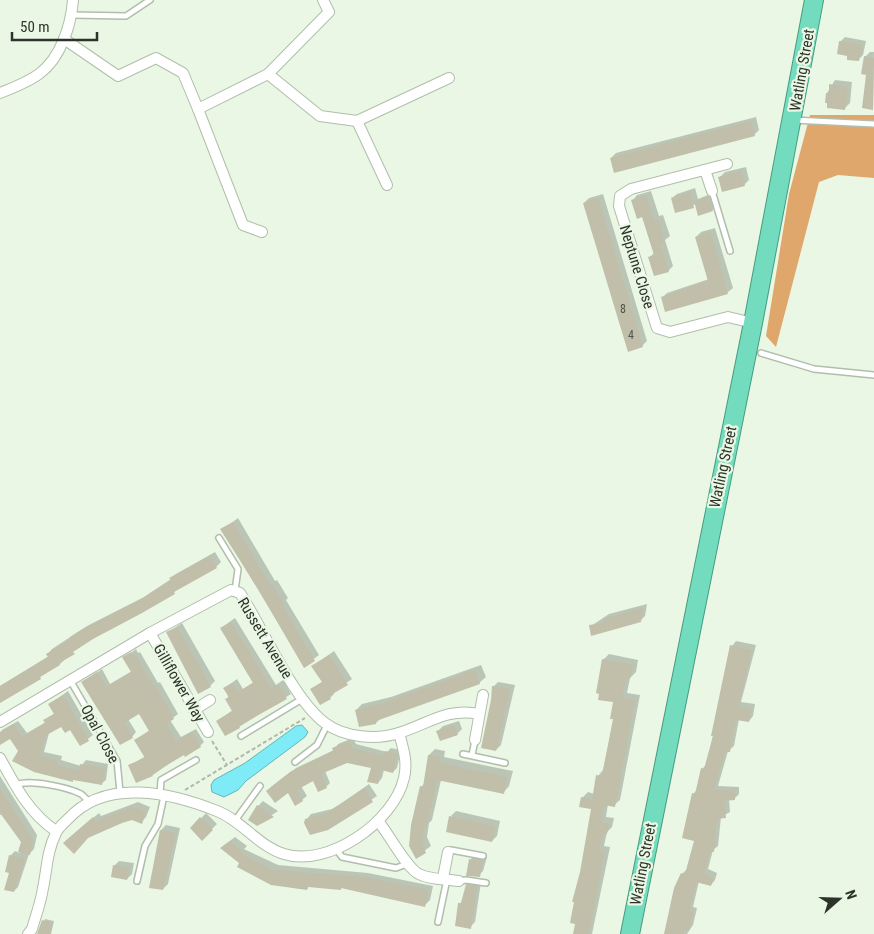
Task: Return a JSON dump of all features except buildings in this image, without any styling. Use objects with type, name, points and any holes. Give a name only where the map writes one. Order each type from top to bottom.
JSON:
[{"type":"highway","name":"Watling Street","points":[[630,934],[793,120],[814,0]]},
{"type":"street","points":[[0,93],[40,73],[64,39],[72,15],[73,0]]},
{"type":"street","points":[[198,110],[268,74],[329,12],[324,0]]},
{"type":"street","points":[[64,39],[118,76],[156,58],[183,73],[243,225],[262,232]]},
{"type":"street","points":[[268,74],[320,116],[357,121],[449,78]]},
{"type":"street","points":[[357,121],[387,185]]},
{"type":"street","name":"Neptune Close","points":[[727,164],[631,189],[620,196],[619,206],[657,328],[670,332],[728,317],[753,323]]},
{"type":"street","points":[[705,170],[712,191]]},
{"type":"street","name":"Russett Avenue","points":[[0,722],[150,633],[226,592],[235,591],[240,593],[302,699],[327,725],[364,737],[399,733],[458,711],[479,714]]},
{"type":"street","name":"Gilliflower Way","points":[[150,633],[208,732]]},
{"type":"street","points":[[475,740],[483,695]]},
{"type":"street","points":[[194,710],[210,700]]},
{"type":"street","points":[[28,934],[32,928],[43,889],[46,863],[56,831],[75,811],[89,802],[120,792],[165,796],[201,804],[218,811],[268,847],[283,854],[313,856],[336,849],[362,836],[378,821],[397,796],[404,780],[406,764],[399,733]]},
{"type":"street","points":[[1,761],[39,819],[56,831]]},
{"type":"street","points":[[378,821],[390,835],[407,864],[417,874],[458,881]]},
{"type":"street","points":[[445,879],[448,852]]},
{"type":"lane","points":[[72,15],[126,16],[150,0]]},
{"type":"lane","points":[[793,120],[874,124]]},
{"type":"lane","points":[[712,191],[730,251]]},
{"type":"lane","points":[[761,353],[814,369],[874,375]]},
{"type":"lane","points":[[219,538],[238,569],[235,591]]},
{"type":"lane","name":"Opal Close","points":[[70,680],[117,761],[120,792]]},
{"type":"lane","points":[[241,736],[302,699]]},
{"type":"lane","points":[[295,762],[317,745],[327,725]]},
{"type":"lane","points":[[472,755],[475,740]]},
{"type":"lane","points":[[463,754],[505,763]]},
{"type":"lane","points":[[137,881],[145,846],[158,824],[165,796],[161,780],[196,760]]},
{"type":"lane","points":[[16,785],[24,781],[46,785],[82,794],[89,802]]},
{"type":"lane","points":[[234,822],[260,786]]},
{"type":"lane","points":[[336,849],[342,857],[396,868],[407,864]]},
{"type":"lane","points":[[448,852],[451,850],[483,856]]},
{"type":"lane","points":[[438,922],[445,879]]},
{"type":"lane","points":[[458,881],[466,880],[486,883]]},
{"type":"path","points":[[165,796],[227,765],[313,712]]},
{"type":"path","points":[[208,732],[227,765]]},
{"type":"shaded area","points":[[810,115],[874,115],[874,178],[838,175],[819,182],[776,347],[766,336],[789,194]]},
{"type":"water","points":[[302,725],[308,732],[305,737],[246,781],[238,790],[224,797],[212,792],[211,785],[214,780],[245,763],[296,726]]}]
